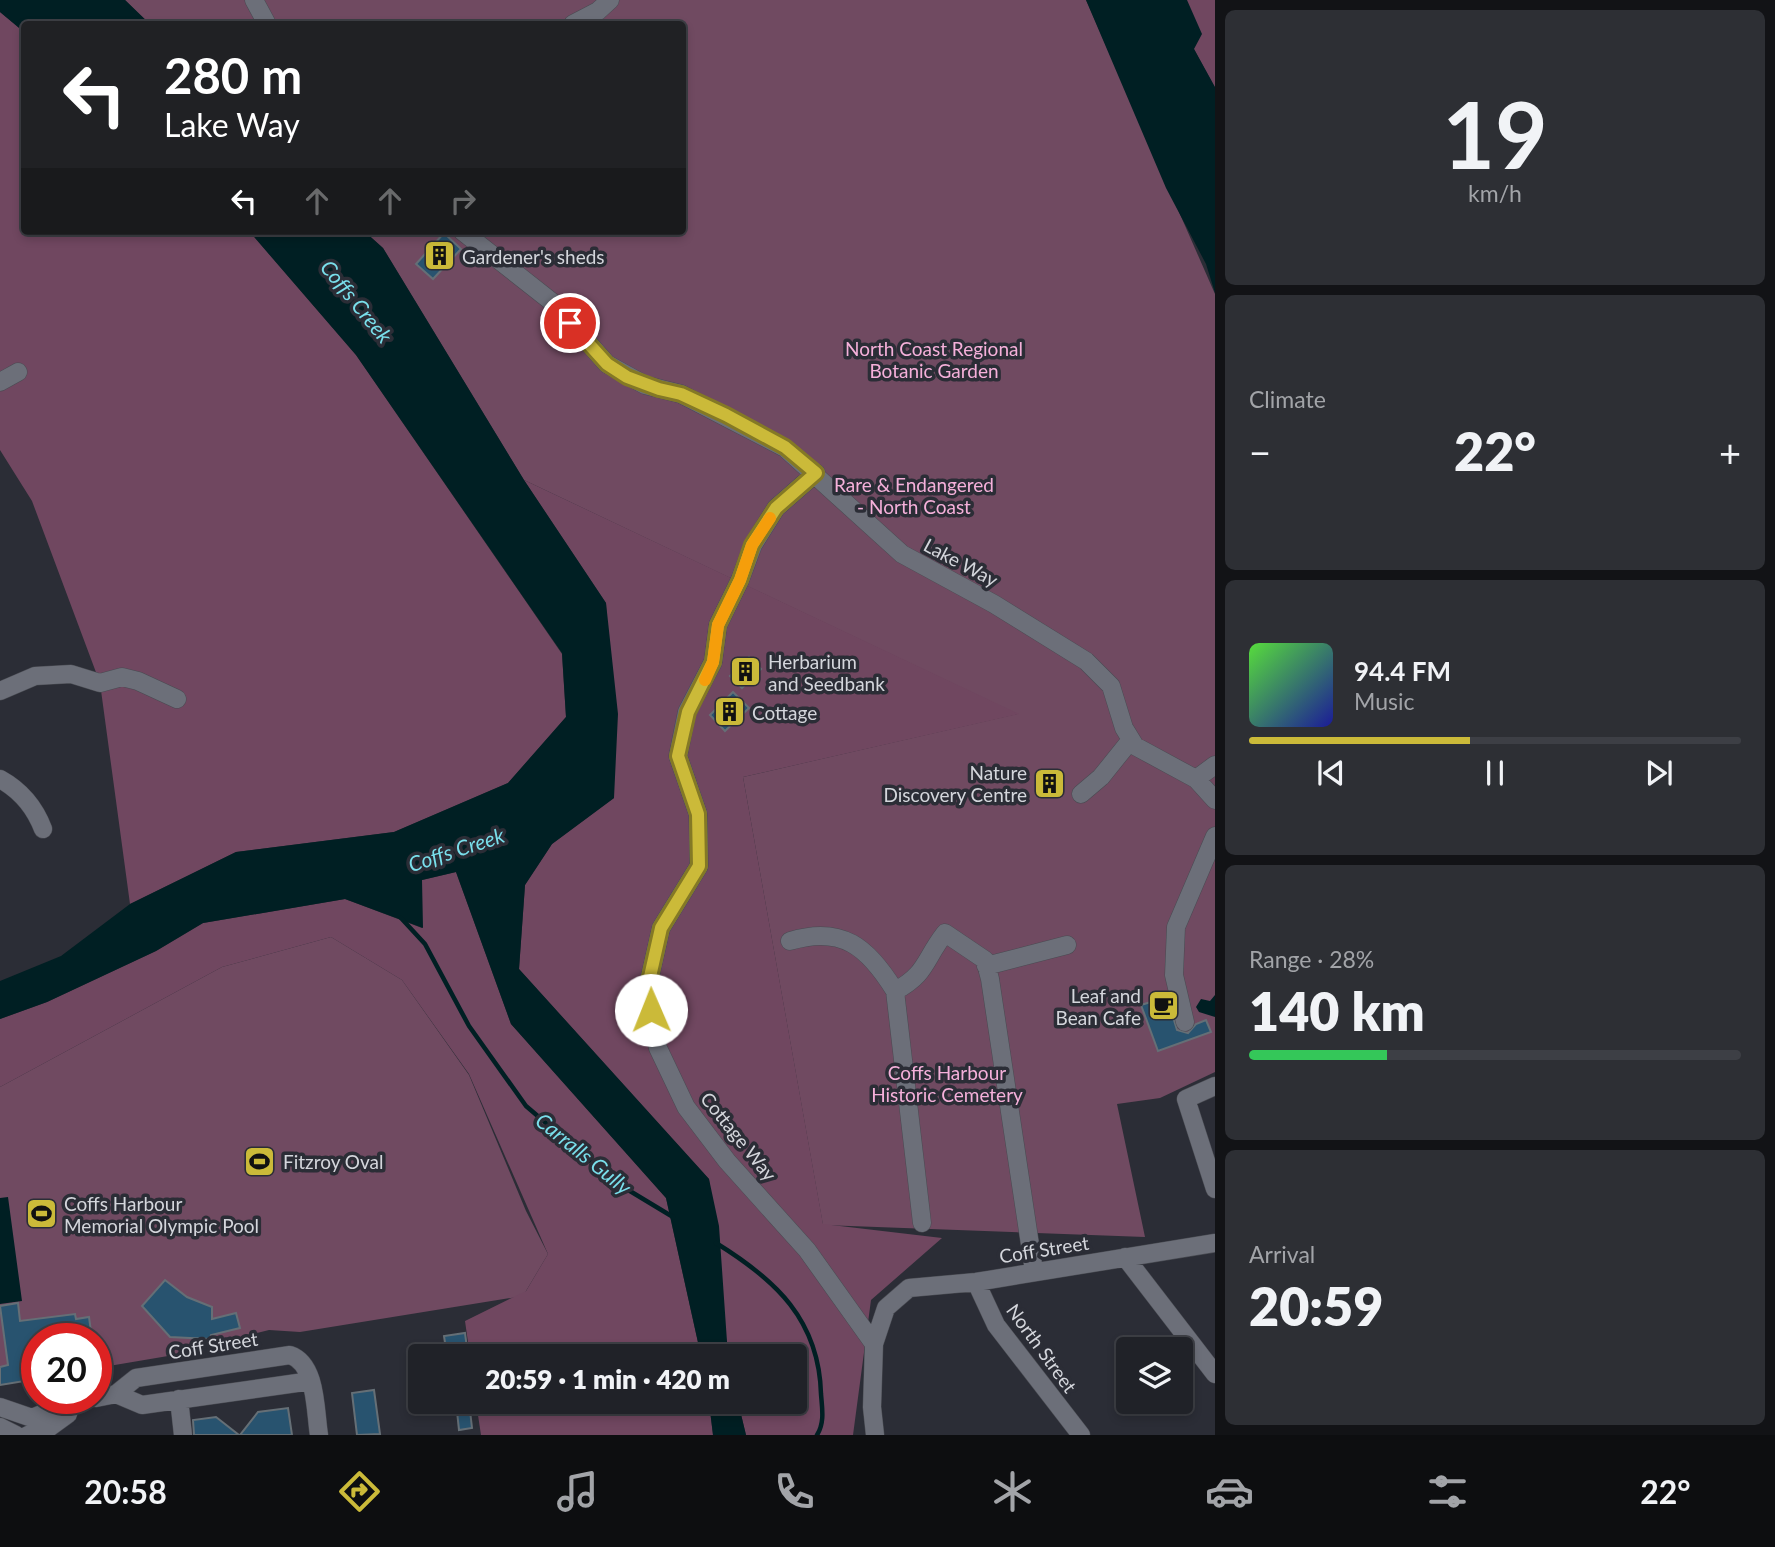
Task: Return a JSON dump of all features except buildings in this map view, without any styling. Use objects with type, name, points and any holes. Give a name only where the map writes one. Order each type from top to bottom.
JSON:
[{"type":"street","points":[[254,0],[265,21]]},
{"type":"street","points":[[579,21],[598,11],[610,0]]},
{"type":"street","name":"Lake Way","points":[[481,238],[552,302],[607,364],[645,385],[681,394],[772,440],[816,473],[902,554],[1056,640],[1100,673],[1115,693],[1130,741]]},
{"type":"street","points":[[0,382],[18,372]]},
{"type":"street","name":"Cottage Way","points":[[816,473],[776,508],[752,545],[740,580],[718,625],[713,662],[688,712],[678,756],[698,814],[699,866],[661,928],[647,990],[658,1048],[686,1107],[727,1161],[807,1250],[874,1344]]},
{"type":"street","points":[[0,691],[35,676],[71,674],[100,683],[121,677],[138,681],[177,699]]},
{"type":"street","points":[[1082,794],[1101,777],[1130,741],[1138,749],[1196,779],[1215,800]]},
{"type":"street","points":[[1196,779],[1215,765]]},
{"type":"street","points":[[0,779],[11,785],[30,804],[43,829]]},
{"type":"street","points":[[1185,1023],[1174,975],[1176,927],[1215,836]]},
{"type":"street","points":[[790,941],[826,933],[847,940],[867,953],[895,991],[922,1223]]},
{"type":"street","points":[[895,991],[922,973],[945,933],[985,960],[1034,1271]]},
{"type":"street","points":[[986,966],[1067,945]]},
{"type":"street","points":[[1215,1086],[1186,1099],[1215,1189]]},
{"type":"street","name":"Coff Street","points":[[874,1344],[886,1308],[909,1288],[975,1282],[1215,1242]]},
{"type":"street","points":[[1125,1257],[1215,1374]]},
{"type":"street","name":"North Street","points":[[975,1282],[996,1325],[1081,1435]]},
{"type":"street","points":[[874,1344],[876,1435]]},
{"type":"street","name":"Coff Street","points":[[112,1392],[136,1378],[290,1355],[306,1366],[310,1380]]},
{"type":"street","points":[[112,1398],[142,1405],[310,1380],[319,1435]]},
{"type":"street","points":[[178,1399],[183,1435]]},
{"type":"street","points":[[0,1410],[26,1432]]},
{"type":"street","points":[[0,1410],[32,1418],[41,1414]]},
{"type":"street","name":"Coff Street","points":[[26,1432],[46,1430],[68,1414]]},
{"type":"street","points":[[874,1414],[890,1435]]},
{"type":"street","points":[[0,1427],[26,1432]]},
{"type":"green space","name":"North Coast Regional Botanic Garden","points":[[125,0],[1086,0],[1215,294],[1215,1072],[1160,1098],[1117,1104],[1145,1237],[823,1225],[743,777],[1017,714],[524,480],[383,248],[368,235],[686,235],[686,21],[146,21]]},
{"type":"green space","points":[[331,937],[402,980],[469,1075],[526,1211],[548,1254],[523,1296],[300,1332],[269,1330],[168,1356],[112,1365],[112,1323],[21,1323],[21,1382],[0,1385],[0,1087],[222,967]]},
{"type":"shaded area","points":[[1186,0],[1215,0],[1215,88],[1194,49]]},
{"type":"shaded area","points":[[0,12],[21,30],[21,235],[252,235],[356,355],[562,654],[566,717],[508,783],[394,832],[236,852],[130,904],[100,683],[32,501],[0,450]]},
{"type":"shaded area","points":[[524,480],[1019,714],[743,777],[823,1224],[942,1238],[871,1300],[853,1435],[746,1435],[741,1414],[807,1414],[807,1344],[727,1344],[709,1179],[519,969],[525,885],[552,844],[614,798],[606,603]]},
{"type":"shaded area","points":[[456,872],[511,1024],[666,1198],[698,1344],[468,1344],[465,1321],[526,1291],[548,1254],[469,1074],[402,980],[331,937],[222,967],[0,1087],[0,1019],[47,1002],[156,951],[203,923],[345,899],[422,928],[422,880]]},
{"type":"shaded area","points":[[478,1414],[710,1414],[713,1435],[481,1435]]},
{"type":"water","points":[[0,0],[125,0],[147,21],[21,21],[21,30],[0,12]]},
{"type":"water","points":[[1086,0],[1187,0],[1202,34],[1194,49],[1215,87],[1215,293],[1206,264],[1166,188]]},
{"type":"water","name":"Coffs Creek","points":[[252,235],[368,235],[383,248],[524,480],[606,603],[618,714],[614,798],[552,844],[525,885],[519,969],[709,1179],[719,1226],[727,1344],[698,1344],[666,1198],[511,1024],[456,872],[422,880],[423,928],[345,899],[203,923],[156,951],[47,1002],[0,1019],[0,981],[61,956],[130,904],[236,852],[394,832],[508,783],[566,717],[562,653],[356,355]]},
{"type":"water","points":[[1215,995],[1215,1017],[1199,1012],[1196,1007],[1201,999],[1210,1001]]},
{"type":"water","points":[[8,1197],[22,1301],[0,1304],[0,1198]]},
{"type":"water","points":[[710,1414],[741,1414],[746,1435],[713,1435]]},
{"type":"waterway","name":"Carralls Gully","points":[[401,918],[425,944],[469,1026],[526,1106],[615,1182],[673,1217]]},
{"type":"waterway","name":"Carralls Gully","points":[[716,1243],[738,1257],[775,1288],[803,1323],[818,1368],[822,1415],[817,1435]]},
{"type":"slow traffic","points":[[705,680],[713,662],[718,625],[740,580],[752,545],[770,518]]},
{"type":"place","name":"Gardener's sheds","points":[[439,256]]},
{"type":"place","name":"Herbarium and Seedbank","points":[[745,672]]},
{"type":"place","name":"Cottage","points":[[729,712]]},
{"type":"place","name":"Nature Discovery Centre","points":[[1050,783]]},
{"type":"place","name":"Leaf and Bean Cafe","points":[[1164,1006]]},
{"type":"place","name":"Fitzroy Oval","points":[[260,1161]]},
{"type":"place","name":"Coffs Harbour Memorial Olympic Pool","points":[[41,1214]]},
{"type":"route","points":[[570,323],[607,364],[627,377],[645,385],[681,394],[726,415],[785,447],[816,473],[776,508],[752,545],[740,580],[718,625],[713,662],[688,712],[678,756],[698,814],[699,866],[661,928],[647,990],[651,1010]]},
{"type":"park label","name":"Rare & Endangered - North Coast","points":[[914,495]]},
{"type":"park label","name":"Coffs Harbour Historic Cemetery","points":[[947,1083]]}]
